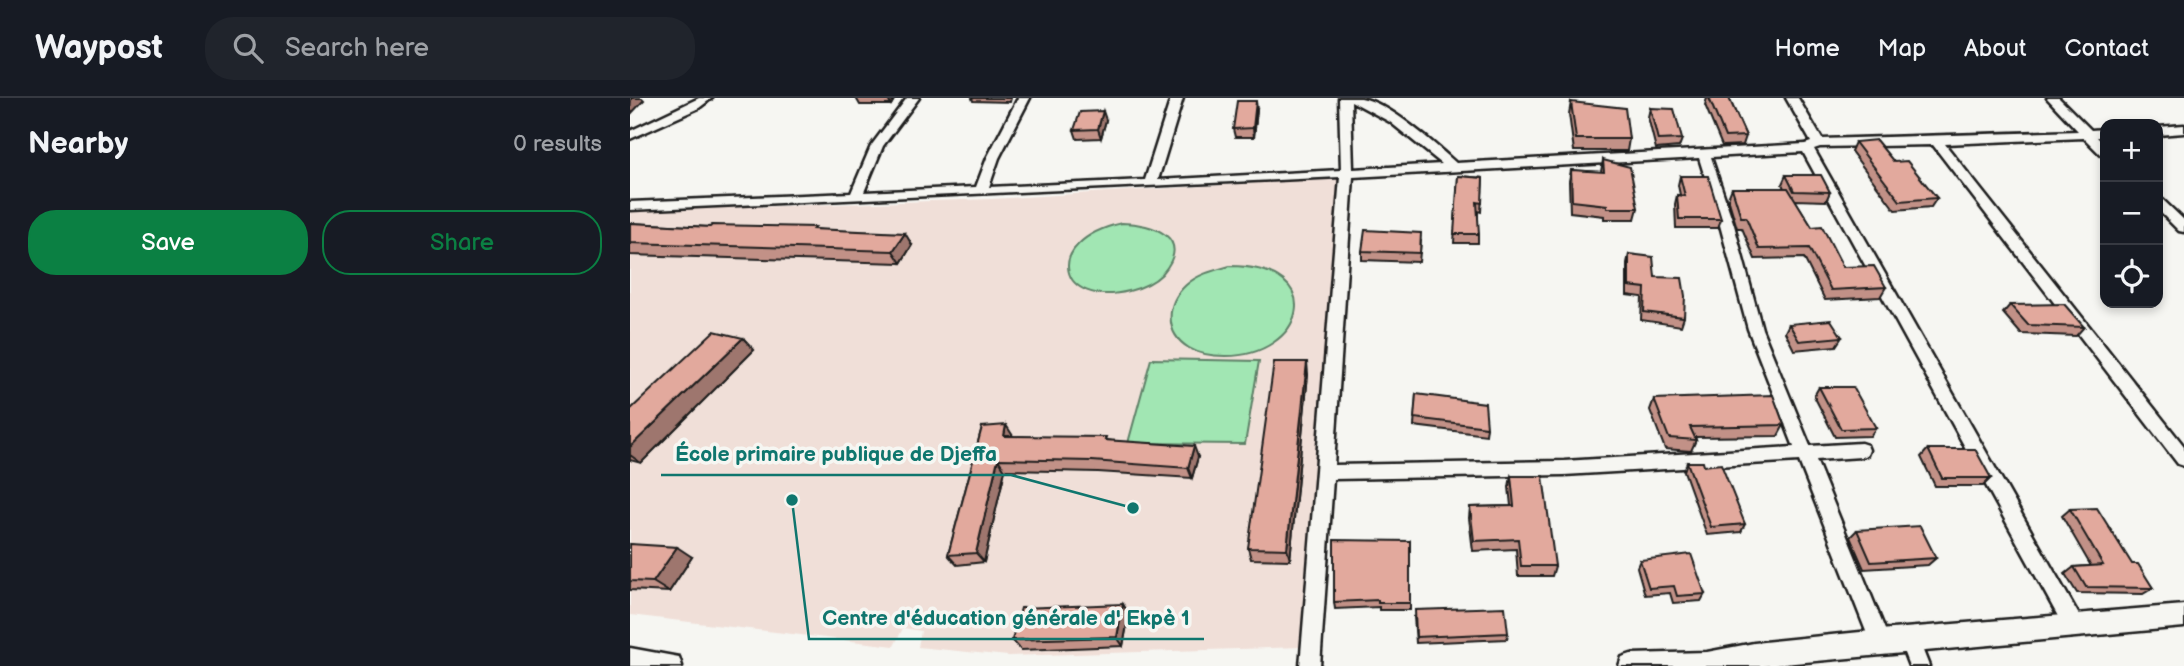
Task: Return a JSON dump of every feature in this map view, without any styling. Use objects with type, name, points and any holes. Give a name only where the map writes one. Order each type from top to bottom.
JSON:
[{"type":"street","points":[[630,135],[695,106],[706,98]]},
{"type":"street","points":[[856,195],[877,146],[913,98]]},
{"type":"street","points":[[981,190],[993,158],[1024,98]]},
{"type":"street","points":[[1150,184],[1177,98]]},
{"type":"street","points":[[1310,666],[1347,173],[1345,98]]},
{"type":"street","points":[[1354,98],[1382,110],[1415,133],[1453,167]]},
{"type":"street","points":[[1792,98],[1813,145],[2073,624]]},
{"type":"street","points":[[2053,98],[2100,147]]},
{"type":"street","points":[[2163,131],[2184,129]]},
{"type":"street","points":[[630,206],[1150,184],[1813,145],[2100,133]]},
{"type":"street","points":[[1936,141],[2184,459]]},
{"type":"street","points":[[1704,153],[1727,225],[1755,330],[1880,642]]},
{"type":"street","points":[[2163,207],[2184,228]]},
{"type":"street","points":[[1324,472],[1564,468],[1861,450]]},
{"type":"street","points":[[1631,666],[1707,665],[1754,654],[2184,616]]},
{"type":"street","points":[[1909,640],[1919,666]]},
{"type":"street","points":[[630,660],[670,666]]},
{"type":"shaded area","points":[[1339,178],[1302,647],[1008,656],[918,647],[921,631],[903,628],[894,646],[630,615],[630,211],[991,199]]},
{"type":"green space","points":[[1122,223],[1146,226],[1166,235],[1172,242],[1174,251],[1171,261],[1151,283],[1138,288],[1105,294],[1087,291],[1075,282],[1068,271],[1070,258],[1078,244],[1096,232]]},
{"type":"green space","points":[[1230,266],[1262,270],[1283,281],[1294,295],[1295,312],[1288,328],[1273,342],[1252,352],[1220,356],[1193,350],[1181,342],[1172,326],[1175,300],[1179,292],[1196,278]]},
{"type":"green space","points":[[1151,359],[1259,361],[1245,444],[1128,443]]},
{"type":"building","points":[[1709,98],[1729,98],[1746,136],[1725,137]]},
{"type":"building","points":[[1237,101],[1256,101],[1253,128],[1233,129]]},
{"type":"building","points":[[1571,102],[1625,108],[1629,139],[1576,139]]},
{"type":"building","points":[[1650,108],[1674,109],[1682,139],[1658,140]]},
{"type":"building","points":[[1103,111],[1098,129],[1074,130],[1080,112]]},
{"type":"building","points":[[1876,140],[1894,162],[1907,161],[1937,198],[1900,201],[1855,142]]},
{"type":"building","points":[[1603,160],[1630,167],[1638,208],[1607,208],[1607,205],[1572,201],[1571,170],[1604,172]]},
{"type":"building","points":[[1786,175],[1821,175],[1830,192],[1794,191]]},
{"type":"building","points":[[1458,176],[1483,178],[1482,203],[1477,202],[1479,234],[1454,234]]},
{"type":"building","points":[[1680,176],[1708,176],[1721,219],[1679,219],[1677,195],[1685,196]]},
{"type":"building","points":[[1732,188],[1788,188],[1812,227],[1822,226],[1843,267],[1874,266],[1886,287],[1831,290],[1809,248],[1759,249],[1746,217],[1741,217]]},
{"type":"building","points":[[630,223],[710,227],[815,227],[813,229],[905,233],[893,251],[630,243]]},
{"type":"building","points":[[1365,230],[1421,233],[1420,253],[1362,251]]},
{"type":"building","points":[[1629,254],[1653,257],[1655,277],[1682,278],[1684,317],[1644,312],[1645,288],[1629,286]]},
{"type":"building","points":[[2064,304],[2084,327],[2028,325],[2010,305]]},
{"type":"building","points":[[1831,320],[1842,337],[1799,341],[1789,324]]},
{"type":"building","points":[[714,331],[743,338],[630,447],[630,410]]},
{"type":"building","points":[[1274,362],[1307,362],[1287,549],[1248,548]]},
{"type":"building","points":[[1819,387],[1853,387],[1876,428],[1841,429]]},
{"type":"building","points":[[1416,394],[1485,403],[1487,427],[1414,418]]},
{"type":"building","points":[[1773,395],[1784,425],[1690,427],[1696,440],[1669,438],[1654,399]]},
{"type":"building","points":[[1006,425],[1004,436],[1106,437],[1105,440],[1194,446],[1188,468],[1092,461],[998,459],[976,553],[948,555],[982,427]]},
{"type":"building","points":[[1928,449],[1975,449],[1991,478],[1942,478]]},
{"type":"building","points":[[1687,462],[1703,462],[1704,466],[1721,464],[1745,524],[1711,527]]},
{"type":"building","points":[[1511,476],[1543,476],[1555,566],[1521,566],[1518,539],[1474,541],[1470,507],[1514,506]]},
{"type":"building","points":[[2097,508],[2132,564],[2138,564],[2153,588],[2086,587],[2074,567],[2103,565],[2070,509]]},
{"type":"building","points":[[1920,526],[1936,558],[1871,562],[1857,530]]},
{"type":"building","points":[[1334,540],[1410,541],[1410,603],[1378,603],[1378,600],[1334,602]]},
{"type":"building","points":[[630,544],[677,547],[653,582],[630,581]]},
{"type":"building","points":[[1691,554],[1705,594],[1677,596],[1674,586],[1649,588],[1640,560]]},
{"type":"building","points":[[1123,604],[1117,637],[1012,640],[1021,608]]},
{"type":"building","points":[[1505,607],[1508,633],[1416,637],[1415,610]]},
{"type":"place","name":"Centre d'éducation générale d' Ekpè 1","points":[[792,500]]},
{"type":"place","name":"École primaire publique de Djeffa","points":[[1133,508]]}]
